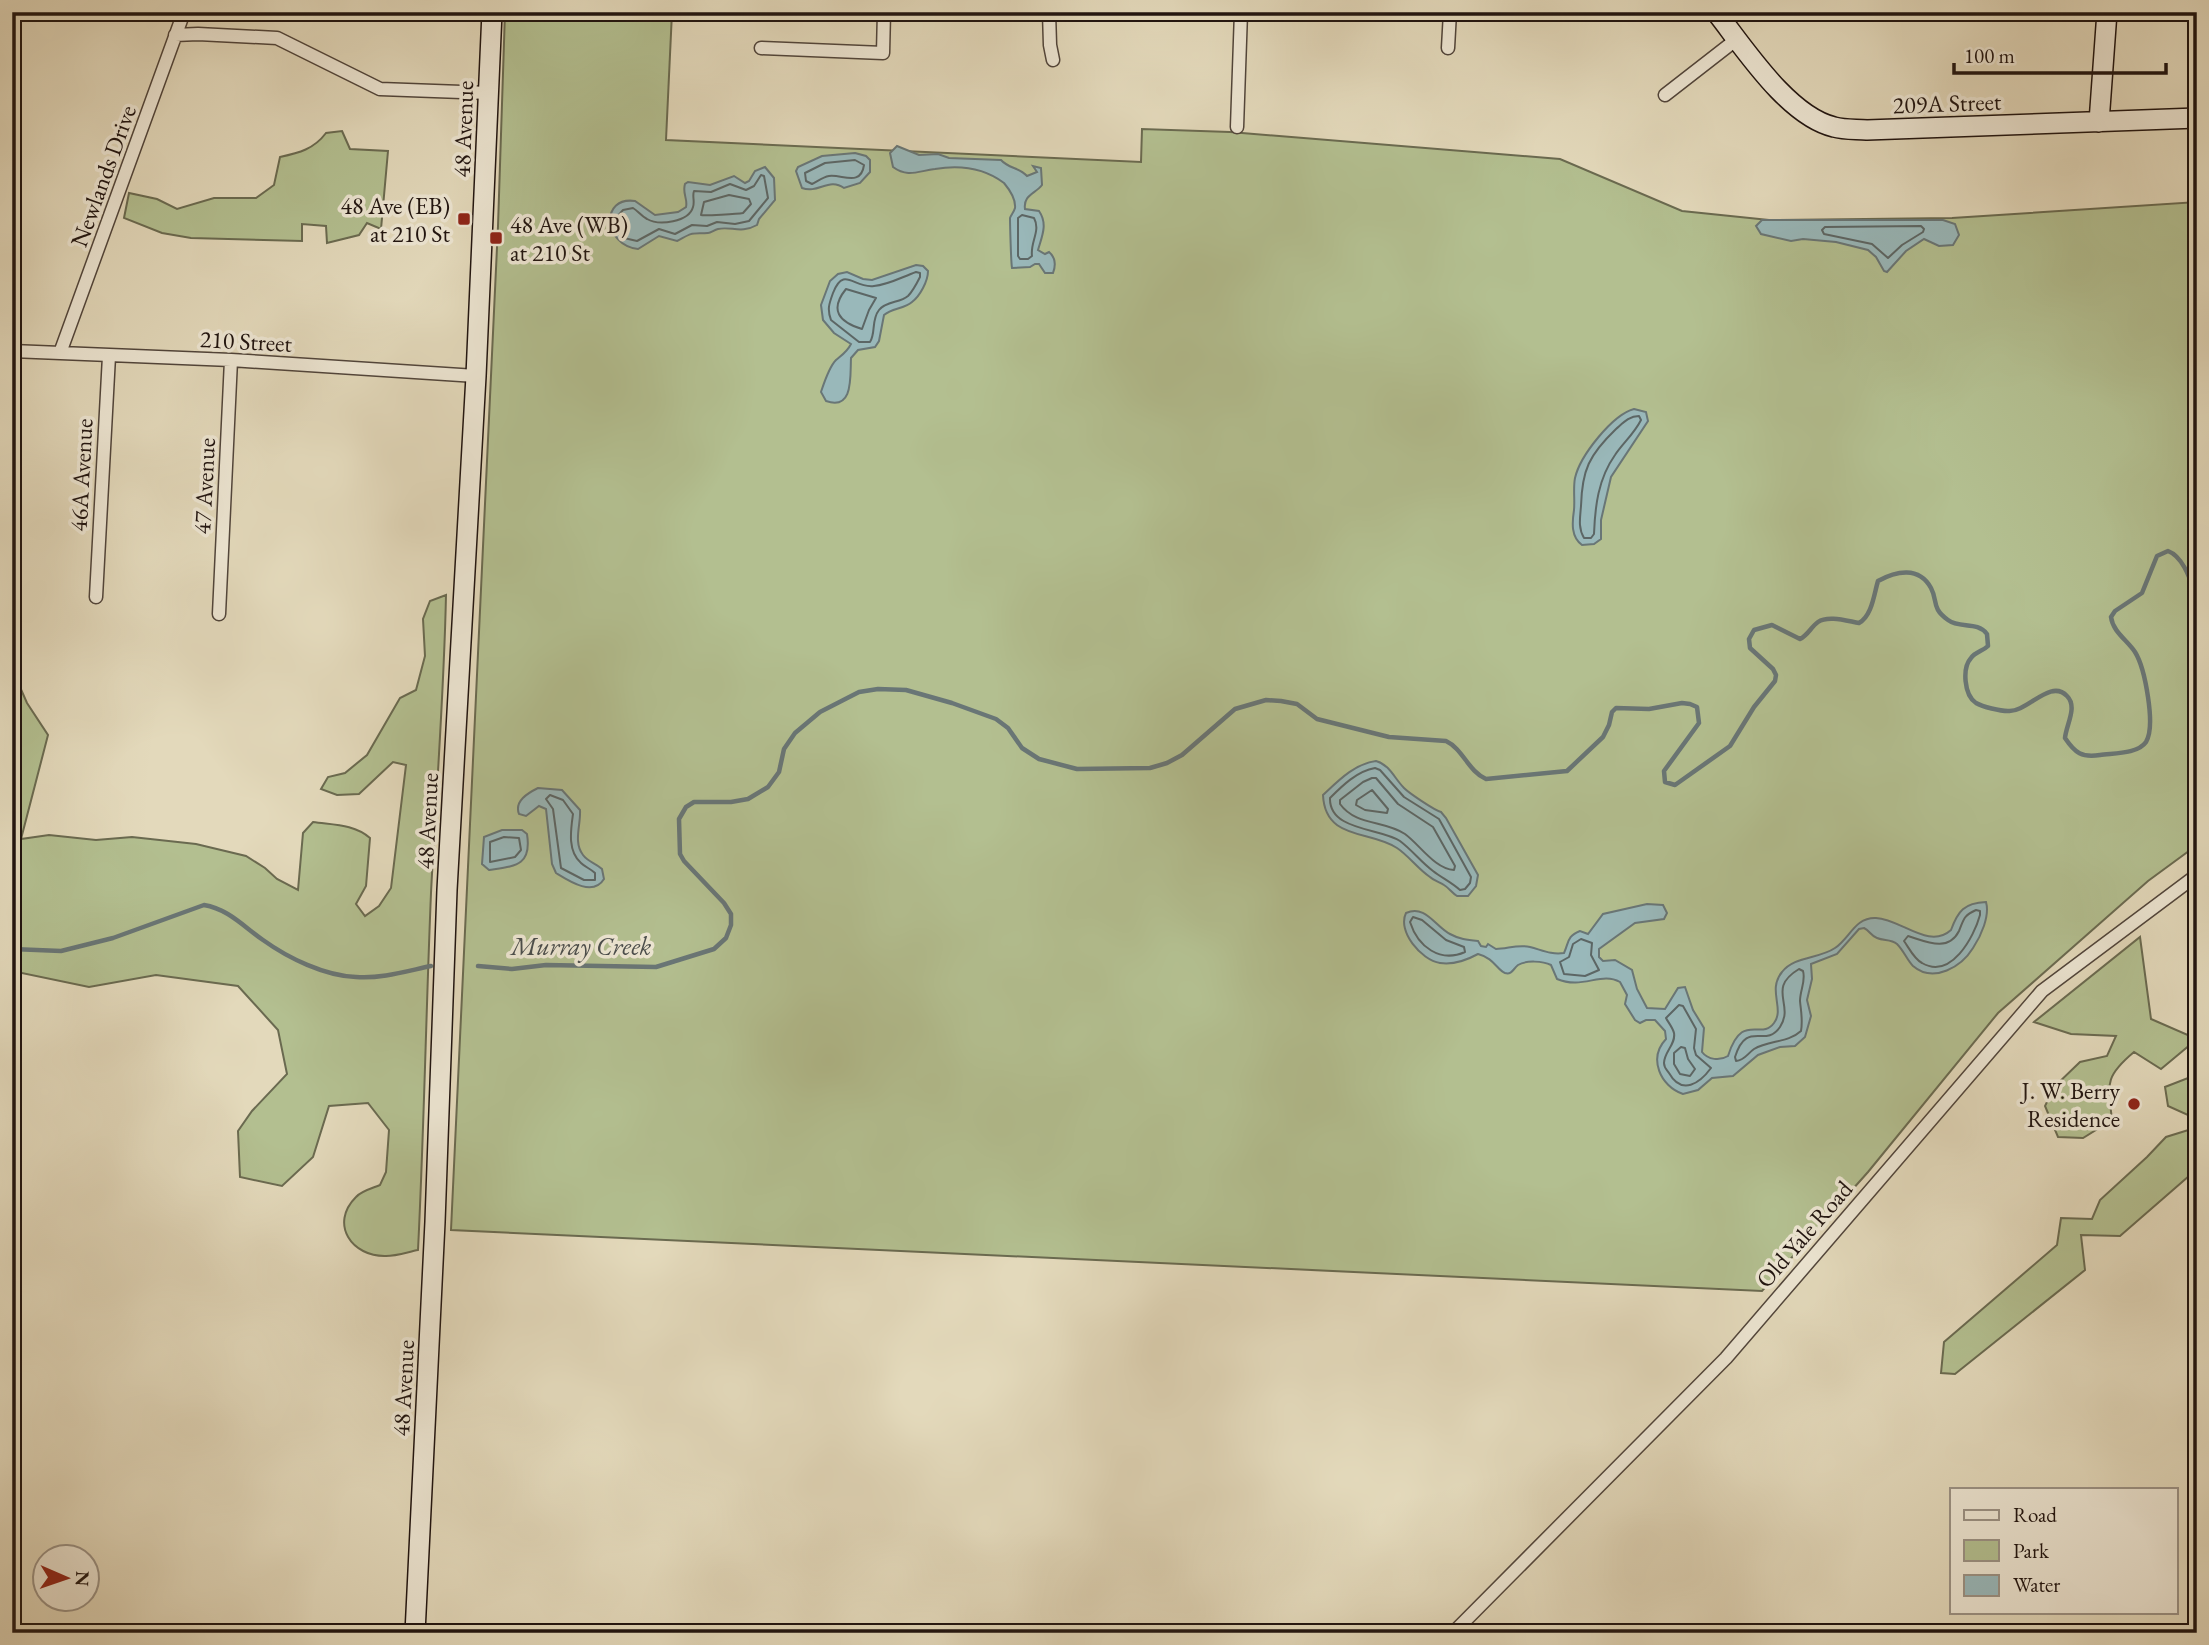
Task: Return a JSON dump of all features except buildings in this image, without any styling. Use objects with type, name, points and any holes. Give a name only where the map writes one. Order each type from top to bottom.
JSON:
[{"type":"main road","name":"48 Avenue","points":[[415,1633],[435,1222],[447,890],[476,376],[492,12]]},
{"type":"main road","name":"209A Street","points":[[1716,12],[1791,104],[1816,120],[1834,127],[1867,130],[2197,118]]},
{"type":"main road","points":[[2099,122],[2107,12]]},
{"type":"street","name":"Newlands Drive","points":[[60,353],[184,12]]},
{"type":"street","points":[[761,48],[883,53],[884,12]]},
{"type":"street","points":[[1049,12],[1053,60]]},
{"type":"street","points":[[1237,127],[1241,12]]},
{"type":"street","points":[[1448,48],[1450,12]]},
{"type":"street","points":[[175,35],[277,38],[380,89],[489,93]]},
{"type":"street","points":[[1665,95],[1737,38]]},
{"type":"street","name":"210 Street","points":[[12,351],[230,360],[476,376]]},
{"type":"street","name":"46A Avenue","points":[[96,597],[109,356]]},
{"type":"street","name":"47 Avenue","points":[[219,614],[230,360]]},
{"type":"street","name":"Old Yale Road","points":[[1452,1633],[1726,1358],[2042,991],[2197,876]]},
{"type":"green space","points":[[505,12],[672,12],[666,140],[1141,162],[1142,129],[1230,132],[1560,159],[1682,211],[1769,220],[1952,218],[2197,202],[2197,845],[2148,881],[1998,1013],[1868,1172],[1762,1291],[451,1230],[498,226]]},
{"type":"green space","points":[[342,131],[350,149],[388,151],[381,229],[367,223],[359,235],[327,243],[326,226],[302,224],[302,241],[191,238],[162,233],[124,218],[129,193],[157,199],[177,209],[214,198],[256,198],[274,185],[280,157],[306,150],[326,133]]},
{"type":"green space","points":[[446,595],[431,893],[418,1250],[390,1256],[374,1255],[354,1245],[345,1228],[348,1207],[358,1195],[380,1185],[386,1172],[389,1130],[368,1103],[329,1106],[313,1157],[282,1186],[240,1177],[238,1131],[252,1111],[287,1074],[278,1030],[238,986],[156,975],[89,987],[12,971],[12,669],[27,703],[48,735],[21,839],[49,835],[96,840],[132,837],[196,844],[246,856],[277,879],[298,890],[303,833],[313,822],[343,826],[364,833],[370,838],[366,886],[356,904],[365,916],[379,906],[391,888],[406,765],[393,762],[359,794],[337,795],[321,789],[328,777],[345,773],[367,755],[400,698],[416,690],[425,656],[423,619],[430,601]]},
{"type":"green space","points":[[2140,937],[2151,1019],[2197,1039],[2161,1069],[2134,1052],[2117,1068],[2110,1082],[2112,1120],[2083,1138],[2058,1137],[2045,1106],[2055,1086],[2080,1062],[2107,1056],[2116,1036],[2071,1034],[2034,1022]]},
{"type":"green space","points":[[2188,1078],[2197,1096],[2197,1119],[2168,1106],[2165,1087]]},
{"type":"green space","points":[[2197,1119],[2197,1169],[2120,1236],[2081,1235],[2085,1270],[1955,1374],[1941,1373],[1944,1342],[2057,1245],[2061,1218],[2092,1219],[2100,1200],[2166,1137],[2195,1128]]},
{"type":"water","points":[[897,146],[919,155],[938,154],[949,158],[1001,160],[1027,176],[1037,172],[1033,166],[1041,168],[1042,185],[1028,198],[1025,209],[1039,211],[1042,216],[1043,230],[1038,250],[1045,254],[1049,252],[1053,257],[1053,273],[1045,273],[1039,264],[1012,268],[1010,218],[1015,205],[1012,194],[1004,183],[980,171],[962,168],[913,173],[898,170],[893,167],[890,153]]},
{"type":"water","points":[[855,153],[870,160],[870,172],[860,183],[844,188],[833,184],[813,189],[802,188],[796,171],[798,167],[822,156]]},
{"type":"water","points":[[765,167],[774,178],[775,200],[757,225],[751,228],[718,229],[709,233],[691,234],[677,241],[659,236],[638,249],[626,246],[612,231],[611,213],[624,201],[635,201],[655,215],[678,212],[686,207],[684,187],[688,182],[710,185],[734,176],[745,183],[755,171]]},
{"type":"water","points":[[1762,220],[1943,220],[1955,224],[1959,235],[1953,245],[1939,246],[1924,239],[1906,251],[1887,272],[1868,250],[1836,242],[1803,239],[1791,241],[1761,234],[1756,226]]},
{"type":"water","points":[[916,265],[923,266],[928,271],[921,292],[909,304],[884,315],[879,341],[875,347],[858,350],[851,358],[846,397],[835,403],[826,401],[821,392],[827,375],[833,363],[851,344],[834,333],[823,320],[821,305],[830,281],[838,274],[847,272],[872,280]]},
{"type":"water","points":[[1634,409],[1646,412],[1648,421],[1611,477],[1601,520],[1601,539],[1594,544],[1582,545],[1574,534],[1573,525],[1574,482],[1578,469],[1590,448],[1607,428],[1616,419]]},
{"type":"water","points":[[1376,761],[1388,769],[1407,790],[1446,818],[1478,875],[1476,886],[1468,896],[1457,896],[1446,886],[1433,880],[1397,848],[1351,832],[1332,820],[1326,810],[1323,795],[1354,769]]},
{"type":"water","points":[[538,788],[562,790],[580,810],[578,845],[585,857],[602,869],[604,879],[594,887],[581,886],[556,873],[552,864],[546,809],[539,806],[526,816],[519,814],[518,805],[523,798]]},
{"type":"water","points":[[502,830],[522,830],[527,834],[527,853],[514,865],[489,870],[482,864],[484,837]]},
{"type":"water","points":[[1986,902],[1984,926],[1973,948],[1955,966],[1938,973],[1921,971],[1913,966],[1895,942],[1875,937],[1864,928],[1859,929],[1837,954],[1811,964],[1812,979],[1807,1000],[1811,1016],[1805,1037],[1795,1046],[1780,1047],[1758,1055],[1733,1076],[1712,1078],[1698,1090],[1683,1094],[1668,1085],[1659,1071],[1658,1054],[1666,1039],[1665,1031],[1655,1020],[1640,1023],[1635,1020],[1625,1004],[1627,995],[1620,982],[1606,978],[1566,982],[1557,979],[1551,965],[1539,962],[1521,963],[1511,972],[1505,973],[1488,958],[1478,954],[1460,962],[1433,961],[1413,944],[1404,920],[1406,913],[1419,911],[1450,934],[1478,941],[1481,946],[1486,947],[1488,944],[1496,949],[1526,946],[1551,953],[1564,953],[1573,935],[1580,931],[1588,934],[1603,914],[1647,904],[1663,905],[1667,913],[1664,919],[1635,923],[1599,949],[1599,957],[1603,961],[1615,960],[1632,970],[1637,989],[1647,1008],[1665,1009],[1678,988],[1685,987],[1693,1010],[1704,1028],[1702,1052],[1707,1057],[1718,1059],[1728,1056],[1739,1034],[1751,1029],[1769,1028],[1774,1023],[1778,1012],[1776,986],[1787,967],[1800,960],[1829,952],[1863,921],[1876,918],[1885,920],[1934,937],[1951,930],[1959,913],[1967,906]]},
{"type":"water","points":[[1179,1626],[1238,1630],[1252,1633],[1156,1633]]},
{"type":"waterway","name":"Murray Creek","points":[[478,966],[512,969],[546,965],[656,967],[714,949],[726,938],[731,925],[731,914],[680,854],[679,819],[686,807],[694,802],[748,799],[768,787],[779,772],[784,749],[795,733],[820,712],[859,692],[878,689],[906,690],[952,703],[996,719],[1008,728],[1022,748],[1039,759],[1077,769],[1150,768],[1167,763],[1182,755],[1235,709],[1266,700],[1281,701],[1297,704],[1317,719],[1389,737],[1446,741],[1486,779],[1567,771],[1603,737],[1616,708],[1649,709],[1690,704],[1697,707],[1699,723],[1664,771],[1665,782],[1675,785],[1730,746],[1754,707],[1775,681],[1773,669],[1750,648],[1749,639],[1754,630],[1772,625],[1800,639],[1822,620],[1838,619],[1859,623],[1870,610],[1878,581],[1907,572],[1926,581],[1937,608],[1948,620],[1973,626],[1987,634],[1988,646],[1973,656],[1966,668],[1967,688],[1976,703],[2008,711],[2023,707],[2046,693],[2060,692],[2067,696],[2071,705],[2065,738],[2080,753],[2094,756],[2137,749],[2146,742],[2149,734],[2150,711],[2139,660],[2117,632],[2111,617],[2115,611],[2142,593],[2157,556],[2168,551],[2183,564],[2197,598]]},
{"type":"waterway","name":"Murray Creek","points":[[12,949],[61,951],[113,938],[204,905],[228,914],[284,953],[307,965],[332,973],[375,977],[431,966]]},
{"type":"place","name":"48 Ave (EB) at 210 St","points":[[464,219]]},
{"type":"place","name":"48 Ave (WB) at 210 St","points":[[496,238]]},
{"type":"place","name":"J. W. Berry Residence","points":[[2134,1104]]}]
